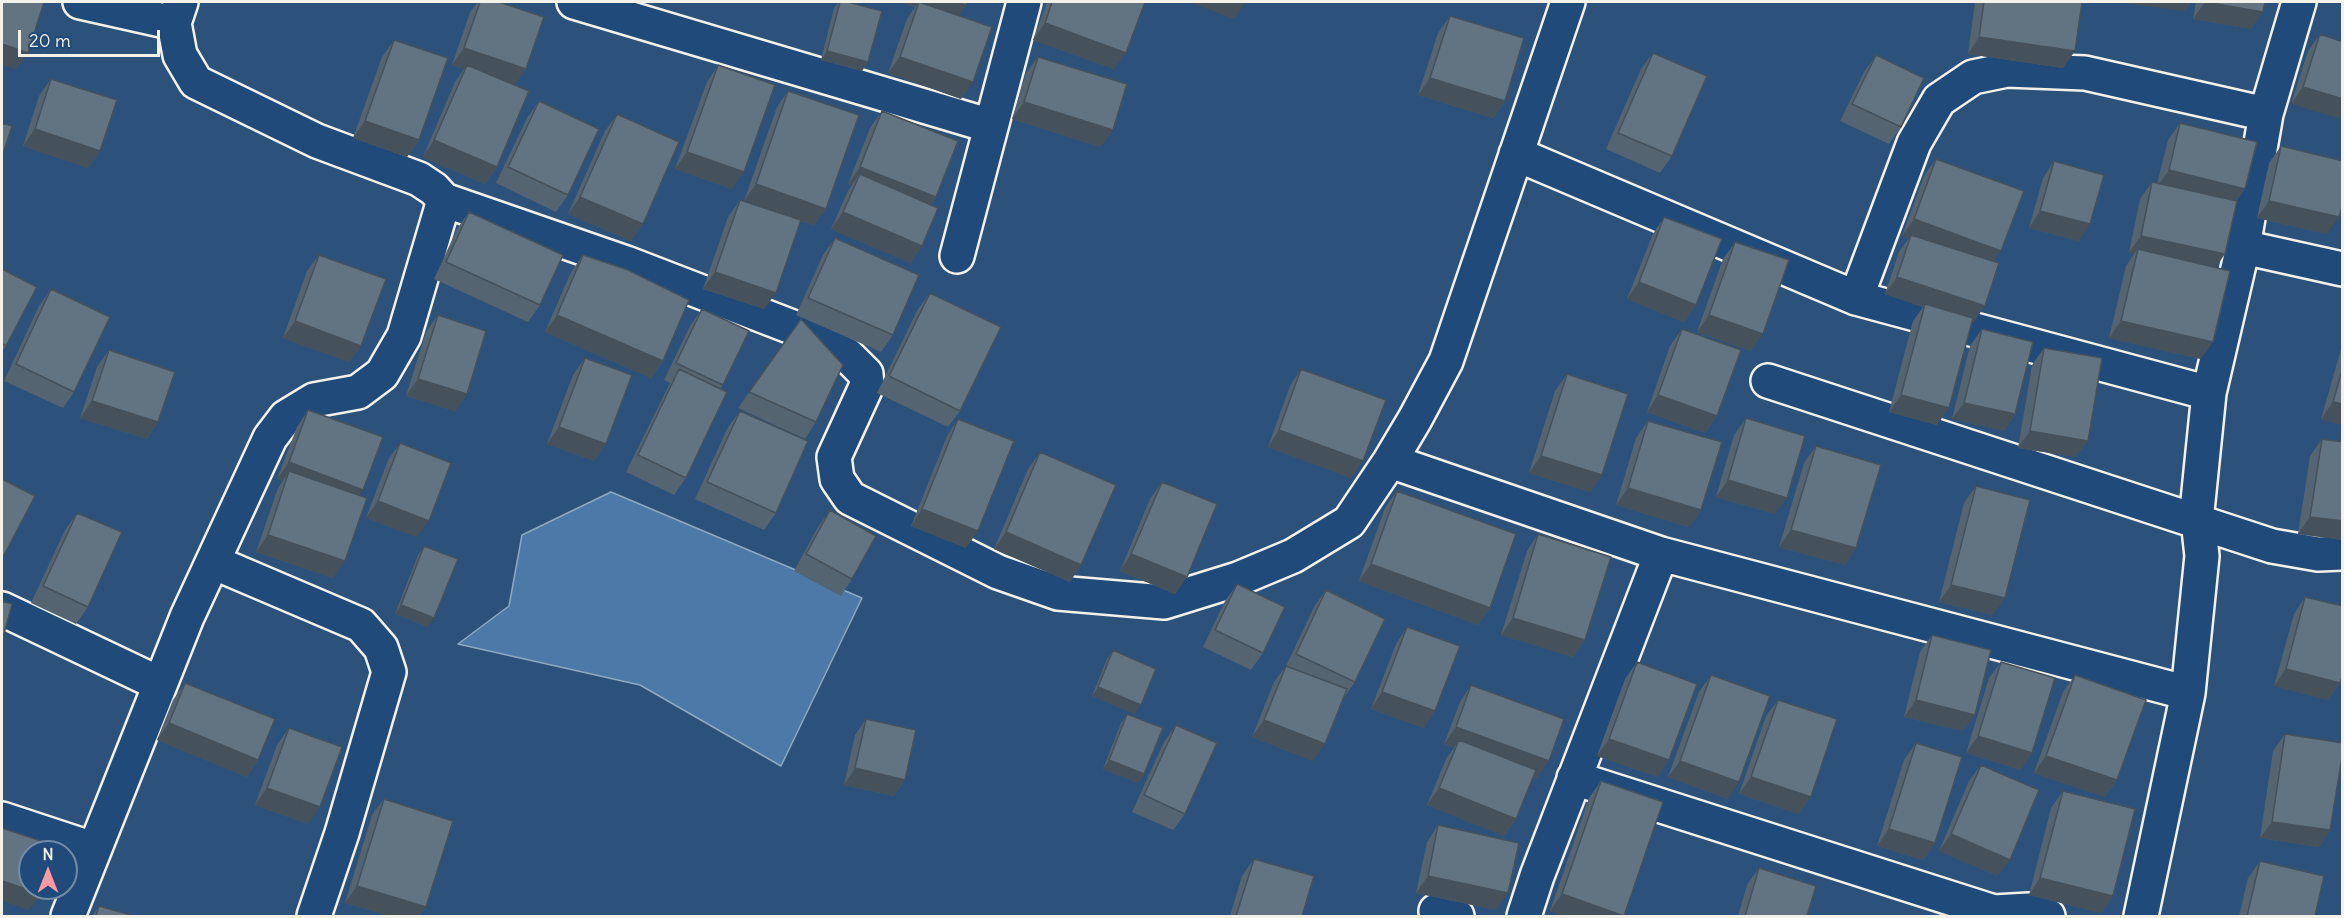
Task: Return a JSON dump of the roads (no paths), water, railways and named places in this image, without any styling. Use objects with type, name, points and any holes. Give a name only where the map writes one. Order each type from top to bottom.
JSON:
[{"type":"street","points":[[80,2],[177,12],[180,55],[196,82],[317,141],[419,179],[434,189],[444,200],[626,263],[792,327],[846,355],[866,374],[867,385],[834,458],[837,479],[850,498],[998,572],[1059,593],[1164,602],[1238,579],[1293,556],[1348,522],[1390,461],[1416,420],[1446,361],[1568,2]]},
{"type":"street","points":[[574,2],[991,126]]},
{"type":"street","points":[[957,256],[1024,2]]},
{"type":"street","points":[[2140,916],[2188,693],[2202,556],[2197,511],[2209,393],[2243,247],[2266,114],[2300,2]]},
{"type":"street","points":[[1856,298],[1914,143],[1939,100],[1973,77],[2007,70],[2085,73],[2266,114]]},
{"type":"street","points":[[1516,154],[1856,298],[2209,393]]},
{"type":"street","points":[[68,916],[160,684],[270,438],[286,417],[314,400],[358,392],[382,374],[404,336],[444,200]]},
{"type":"street","points":[[2243,247],[2343,269]]},
{"type":"street","points":[[1768,381],[2272,546],[2318,554],[2343,553]]},
{"type":"street","points":[[1390,461],[1661,554],[2188,693]]},
{"type":"street","points":[[1524,916],[1574,778],[1661,554]]},
{"type":"street","points":[[213,562],[362,625],[381,648],[389,672],[342,833],[314,916]]},
{"type":"street","points":[[2,609],[160,684]]},
{"type":"street","points":[[1574,778],[1992,914],[2029,910],[2048,916]]},
{"type":"street","points":[[2,819],[93,849]]},
{"type":"water","points":[[611,492],[862,598],[781,766],[640,685],[458,644],[509,606],[522,535]]}]
